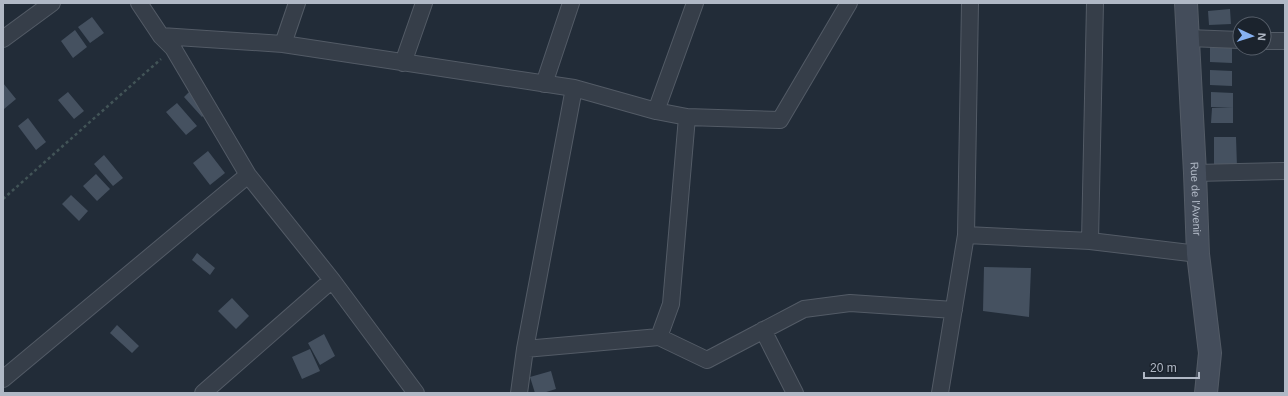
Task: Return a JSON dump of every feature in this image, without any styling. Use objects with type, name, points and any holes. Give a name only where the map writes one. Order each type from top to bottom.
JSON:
[{"type":"main road","name":"Rue de l'Avenir","points":[[1186,3],[1196,173],[1198,254],[1210,353],[1206,393]]},
{"type":"street","points":[[3,40],[52,3]]},
{"type":"street","points":[[139,3],[161,36],[173,48],[248,175],[332,280],[416,393]]},
{"type":"street","points":[[282,44],[297,3]]},
{"type":"street","points":[[403,62],[424,3]]},
{"type":"street","points":[[544,84],[571,3]]},
{"type":"street","points":[[656,111],[695,3]]},
{"type":"street","points":[[161,36],[282,44],[574,88],[656,111],[687,117],[780,120],[849,3]]},
{"type":"street","points":[[940,393],[966,235],[970,3]]},
{"type":"street","points":[[1090,241],[1095,3]]},
{"type":"street","points":[[1188,38],[1232,40]]},
{"type":"street","points":[[1272,41],[1285,41]]},
{"type":"street","points":[[519,393],[525,349],[574,88]]},
{"type":"street","points":[[659,337],[671,304],[687,117]]},
{"type":"street","points":[[1196,173],[1285,171]]},
{"type":"street","points":[[3,378],[248,175]]},
{"type":"street","points":[[966,235],[1090,241],[1198,254]]},
{"type":"street","points":[[203,393],[332,280]]},
{"type":"street","points":[[525,349],[659,337],[707,360],[804,309],[850,303],[954,310]]},
{"type":"street","points":[[763,330],[795,393]]},
{"type":"path","points":[[3,199],[173,48]]},
{"type":"building","points":[[1230,9],[1231,24],[1209,25],[1208,11]]},
{"type":"building","points":[[92,17],[104,33],[90,43],[78,27]]},
{"type":"building","points":[[75,30],[87,47],[73,58],[61,41]]},
{"type":"building","points":[[1210,47],[1232,47],[1232,63],[1210,62]]},
{"type":"building","points":[[1210,70],[1232,71],[1232,86],[1210,85]]},
{"type":"building","points":[[3,83],[16,99],[4,109],[3,107]]},
{"type":"building","points":[[193,88],[211,108],[202,117],[184,97]]},
{"type":"building","points":[[68,92],[84,111],[74,119],[58,100]]},
{"type":"building","points":[[1211,92],[1233,93],[1233,108],[1211,107]]},
{"type":"building","points":[[177,103],[197,126],[186,135],[166,112]]},
{"type":"building","points":[[1212,108],[1233,108],[1233,123],[1211,123]]},
{"type":"building","points":[[28,118],[46,142],[36,150],[18,126]]},
{"type":"building","points":[[1214,137],[1236,137],[1237,167],[1214,166]]},
{"type":"building","points":[[208,151],[225,173],[210,185],[193,163]]},
{"type":"building","points":[[104,155],[123,178],[113,186],[94,164]]},
{"type":"building","points":[[96,174],[110,189],[97,201],[83,186]]},
{"type":"building","points":[[71,195],[88,211],[79,221],[62,204]]},
{"type":"building","points":[[197,253],[215,268],[210,275],[192,260]]},
{"type":"building","points":[[984,267],[1031,268],[1029,317],[983,311]]},
{"type":"building","points":[[232,298],[249,316],[236,329],[218,311]]},
{"type":"building","points":[[117,325],[139,346],[132,353],[110,333]]},
{"type":"building","points":[[324,334],[335,356],[320,365],[308,343]]},
{"type":"building","points":[[310,349],[320,371],[302,379],[292,357]]},
{"type":"building","points":[[551,371],[556,389],[543,393],[535,393],[530,377]]}]
